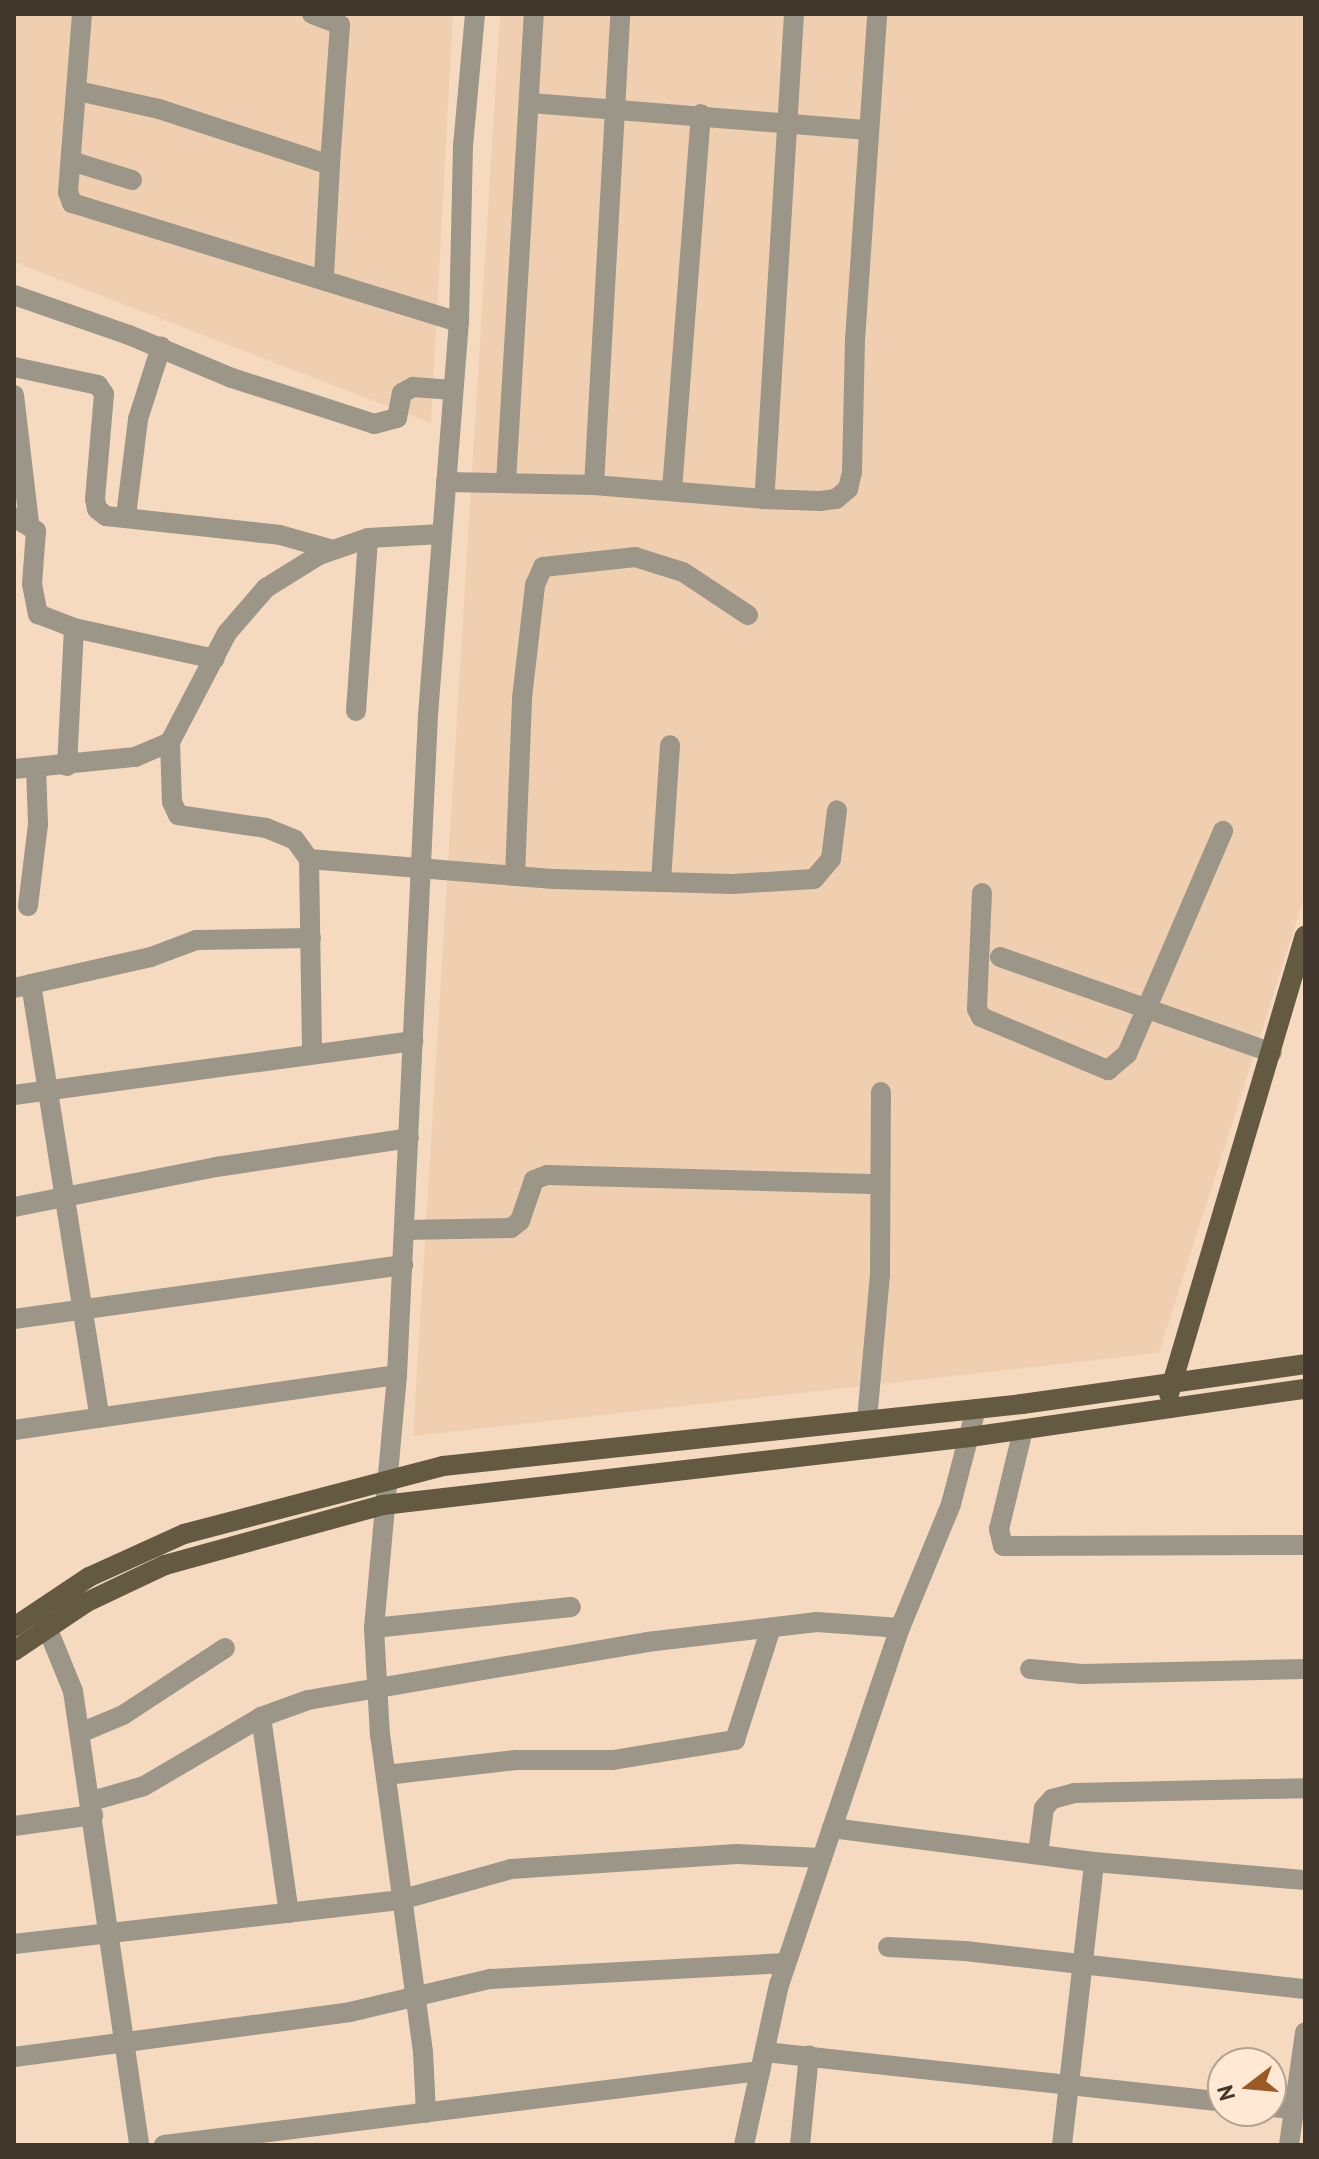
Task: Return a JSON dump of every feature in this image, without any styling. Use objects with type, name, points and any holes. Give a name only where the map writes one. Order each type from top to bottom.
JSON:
[{"type":"main road","points":[[1164,1410],[1305,936]]},
{"type":"main road","points":[[14,1651],[89,1577],[184,1534],[492,1459],[976,1409],[1305,1364]]},
{"type":"main road","points":[[14,1627],[44,1620],[165,1565],[383,1505],[970,1437],[1305,1389]]},
{"type":"street","points":[[82,14],[68,192],[72,203],[84,210],[324,277],[459,322]]},
{"type":"street","points":[[312,14],[340,20],[324,277]]},
{"type":"street","points":[[426,2113],[376,1690],[374,1628],[397,1375],[421,868],[459,322],[463,146],[475,14]]},
{"type":"street","points":[[506,482],[534,14]]},
{"type":"street","points":[[594,485],[620,14]]},
{"type":"street","points":[[764,499],[794,14]]},
{"type":"street","points":[[446,482],[594,485],[820,501],[836,499],[848,489],[877,14]]},
{"type":"street","points":[[78,91],[159,109],[330,165]]},
{"type":"street","points":[[531,103],[615,106],[788,120],[868,130]]},
{"type":"street","points":[[672,490],[701,114]]},
{"type":"street","points":[[71,161],[132,180]]},
{"type":"street","points":[[14,295],[161,347],[232,378],[374,424],[397,418],[402,393],[413,387],[453,390]]},
{"type":"street","points":[[126,516],[138,419],[161,347]]},
{"type":"street","points":[[14,367],[98,385],[106,405],[97,509],[106,516],[280,535],[333,550]]},
{"type":"street","points":[[14,395],[22,519],[37,539],[34,608],[48,620],[74,628],[215,659]]},
{"type":"street","points":[[312,1054],[309,859],[295,840],[266,828],[178,815],[172,802],[170,742],[227,633],[266,588],[333,550],[368,538],[442,534]]},
{"type":"street","points":[[356,711],[368,538]]},
{"type":"street","points":[[515,875],[522,698],[535,585],[543,567],[635,557],[683,572],[748,615]]},
{"type":"street","points":[[67,766],[74,628]]},
{"type":"street","points":[[14,769],[135,757],[170,742]]},
{"type":"street","points":[[661,881],[670,745]]},
{"type":"street","points":[[28,906],[38,824],[36,768]]},
{"type":"street","points":[[309,859],[515,875],[661,881],[814,879],[831,859],[837,810]]},
{"type":"street","points":[[982,893],[977,1009],[988,1022],[1108,1070],[1127,1054],[1223,831]]},
{"type":"street","points":[[100,1418],[80,1306],[51,1088],[23,986],[151,957],[196,940],[311,938]]},
{"type":"street","points":[[1000,957],[1147,1005],[1272,1053]]},
{"type":"street","points":[[14,1095],[413,1041]]},
{"type":"street","points":[[867,1420],[880,1275],[881,1092]]},
{"type":"street","points":[[14,1207],[409,1138]]},
{"type":"street","points":[[405,1230],[511,1228],[520,1221],[534,1180],[547,1175],[879,1184]]},
{"type":"street","points":[[14,1319],[80,1306],[403,1265]]},
{"type":"street","points":[[14,1430],[397,1375]]},
{"type":"street","points":[[744,2145],[786,1963],[900,1628],[951,1504],[976,1409]]},
{"type":"street","points":[[1023,1430],[999,1529],[1003,1546],[1305,1545]]},
{"type":"street","points":[[374,1628],[571,1607]]},
{"type":"street","points":[[44,1620],[73,1691],[127,2040],[139,2145]]},
{"type":"street","points":[[14,1826],[92,1808],[164,1776],[261,1717],[308,1700],[647,1642],[817,1622],[900,1628]]},
{"type":"street","points":[[386,1775],[516,1760],[613,1760],[735,1740],[771,1628]]},
{"type":"street","points":[[80,1733],[123,1715],[225,1648]]},
{"type":"street","points":[[1030,1669],[1082,1674],[1305,1669]]},
{"type":"street","points":[[261,1717],[289,1913]]},
{"type":"street","points":[[1038,1854],[1044,1808],[1052,1799],[1074,1793],[1305,1788]]},
{"type":"street","points":[[832,1828],[1094,1862],[1305,1880]]},
{"type":"street","points":[[14,1944],[400,1900],[511,1869],[737,1854],[822,1858]]},
{"type":"street","points":[[1062,2145],[1094,1862]]},
{"type":"street","points":[[888,1947],[965,1951],[1083,1967],[1305,1989]]},
{"type":"street","points":[[14,2057],[127,2040],[237,2030],[414,1998],[490,1979],[786,1963]]},
{"type":"street","points":[[1289,2145],[1305,2032]]},
{"type":"street","points":[[800,2145],[809,2055]]},
{"type":"street","points":[[164,2145],[426,2113],[809,2055],[1207,2100]]},
{"type":"street","points":[[1287,2108],[1293,2109]]},
{"type":"shaded area","points":[[14,14],[453,14],[431,423],[14,262]]},
{"type":"shaded area","points":[[500,14],[1305,14],[1305,895],[1159,1353],[413,1436]]}]
